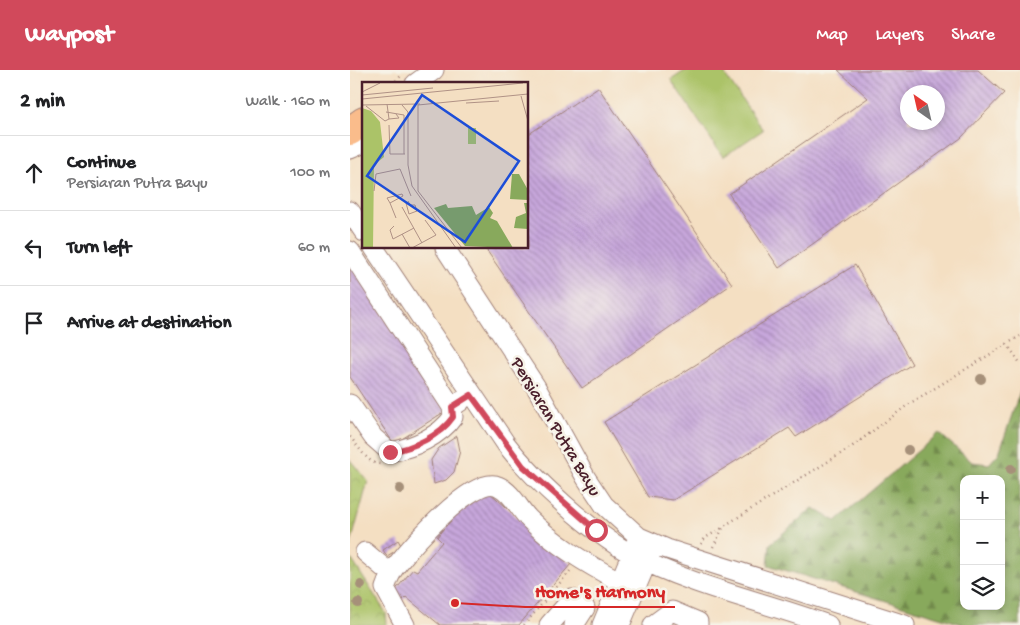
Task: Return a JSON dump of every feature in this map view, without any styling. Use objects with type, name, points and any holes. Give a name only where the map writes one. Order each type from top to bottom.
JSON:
[{"type":"highway","points":[[350,131],[362,122]]},
{"type":"street","points":[[411,77],[434,70]]},
{"type":"street","points":[[350,149],[362,144]]},
{"type":"street","points":[[350,211],[362,229]]},
{"type":"street","name":"Persiaran Putra Bayu","points":[[375,249],[471,395],[523,466],[596,530],[643,549],[715,588],[828,625]]},
{"type":"street","name":"Persiaran Putra Bayu","points":[[446,249],[536,387],[586,478],[604,505],[643,549],[693,558],[905,625]]},
{"type":"street","points":[[350,252],[452,407],[453,417],[448,425],[390,452],[373,437],[350,404]]},
{"type":"street","points":[[452,407],[471,395]]},
{"type":"street","points":[[405,625],[384,588],[391,574],[435,521],[450,507],[480,488],[497,484],[505,490],[529,519],[580,560],[619,581]]},
{"type":"street","points":[[602,625],[619,581],[643,549]]},
{"type":"street","points":[[626,622],[643,549]]},
{"type":"street","points":[[365,552],[391,574]]},
{"type":"street","points":[[538,616],[572,599],[584,608],[574,625]]},
{"type":"street","points":[[653,625],[672,611],[698,622],[698,625]]},
{"type":"path","points":[[397,82],[411,77]]},
{"type":"path","points":[[693,558],[704,538],[850,448],[909,404],[1020,336]]},
{"type":"path","points":[[1007,344],[1020,362]]},
{"type":"path","points":[[715,545],[724,526]]},
{"type":"path","points":[[524,625],[538,616],[580,560]]},
{"type":"green space","points":[[686,70],[722,70],[763,130],[723,157],[671,80]]},
{"type":"green space","points":[[1020,391],[1020,625],[965,625],[768,565],[770,544],[813,508],[836,521],[939,433],[972,462],[989,464],[999,453]]},
{"type":"green space","points":[[350,460],[368,481],[350,547]]},
{"type":"green space","points":[[350,557],[386,613],[387,625],[350,625]]},
{"type":"building","points":[[838,70],[978,70],[1004,93],[961,138],[779,268],[729,194],[868,98]]},
{"type":"building","points":[[598,87],[732,284],[582,388],[486,249],[529,249],[529,134]]},
{"type":"building","points":[[350,262],[447,410],[394,444],[350,377]]},
{"type":"building","points":[[855,265],[912,364],[796,437],[789,428],[673,500],[648,497],[604,422]]},
{"type":"building","points":[[457,436],[460,451],[454,472],[446,480],[434,484],[431,460],[439,448]]},
{"type":"building","points":[[489,492],[571,564],[519,625],[440,625],[406,597],[402,601],[393,593],[413,569],[417,571],[442,542],[437,537],[458,510]]},
{"type":"building","points":[[398,540],[402,547],[387,556],[383,550]]},
{"type":"place","name":"Home's Harmony","points":[[455,603]]},
{"type":"route","points":[[390,452],[408,449],[448,425],[453,417],[452,407],[471,395],[523,466],[596,530]]}]
